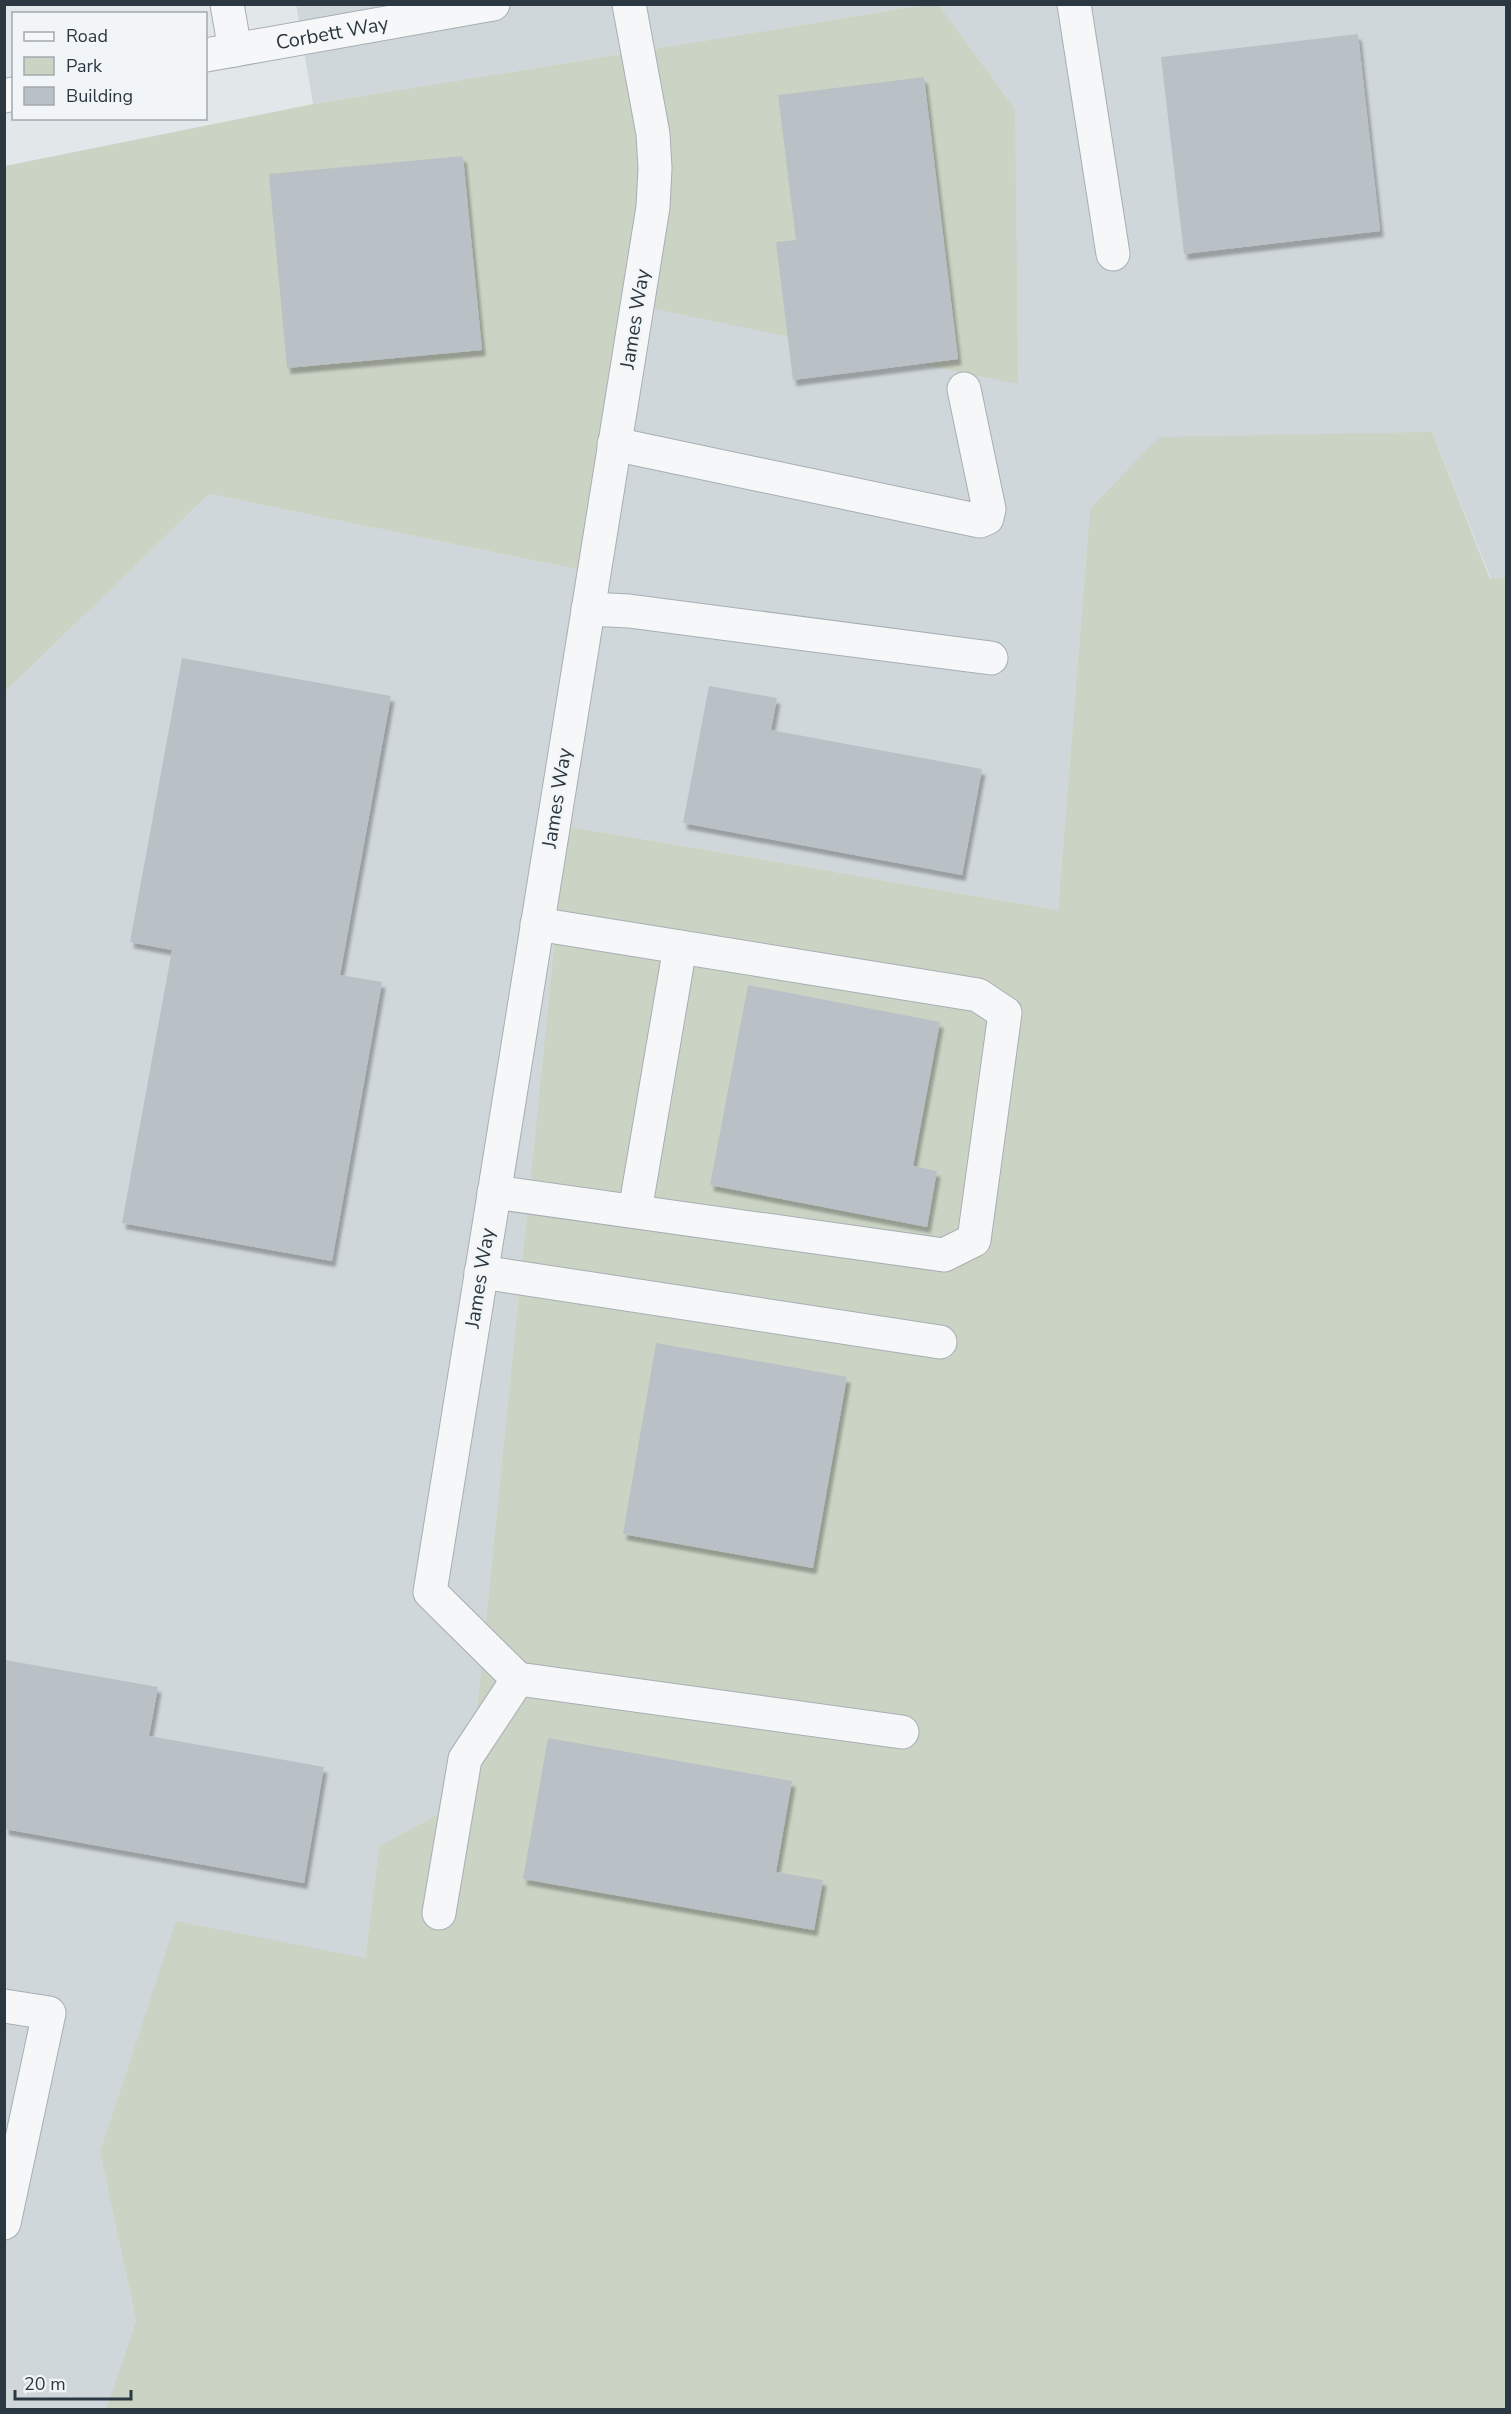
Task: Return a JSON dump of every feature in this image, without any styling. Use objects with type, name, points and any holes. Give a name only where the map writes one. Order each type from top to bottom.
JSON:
[{"type":"street","points":[[220,52],[227,4]]},
{"type":"street","name":"Corbett Way","points":[[220,52],[362,16],[493,4]]},
{"type":"street","name":"James Way","points":[[518,1679],[430,1592],[653,207],[655,168],[653,134],[629,4]]},
{"type":"street","points":[[1074,4],[1113,254]]},
{"type":"street","points":[[614,444],[980,521],[987,518],[988,509],[964,388]]},
{"type":"street","points":[[588,609],[629,611],[991,658]]},
{"type":"street","points":[[495,1191],[944,1255],[974,1240],[1005,1013],[978,995],[537,924]]},
{"type":"street","points":[[635,1211],[681,947]]},
{"type":"street","points":[[481,1272],[940,1342]]},
{"type":"street","points":[[439,1913],[465,1759],[518,1679],[903,1732]]},
{"type":"street","points":[[4,2006],[49,2013],[13,2145],[4,2223]]},
{"type":"shaded area","points":[[296,4],[924,5],[313,104]]},
{"type":"shaded area","points":[[939,5],[1506,5],[1506,577],[1491,579],[1432,432],[1090,510],[1058,910],[566,826],[468,1798],[379,1846],[365,1958],[100,2153],[136,2321],[106,2409],[5,2410],[5,692],[209,494],[600,574],[640,306],[1015,109]]},
{"type":"green space","points":[[924,5],[939,5],[1015,109],[1018,384],[640,306],[600,574],[209,494],[5,692],[5,166],[313,104]]},
{"type":"green space","points":[[1432,432],[1490,579],[1506,577],[1506,2409],[106,2409],[136,2321],[100,2153],[176,1921],[365,1958],[379,1846],[468,1798],[566,826],[1058,910],[1090,509],[1159,437]]},
{"type":"building","points":[[1358,34],[1380,231],[1184,254],[1161,57]]},
{"type":"building","points":[[924,77],[958,359],[793,380],[776,242],[796,240],[778,95]]},
{"type":"building","points":[[463,156],[482,350],[287,368],[269,174]]},
{"type":"building","points":[[182,658],[391,696],[340,975],[382,982],[332,1261],[122,1223],[172,950],[130,942]]},
{"type":"building","points":[[709,686],[777,698],[771,730],[982,769],[962,875],[683,823]]},
{"type":"building","points":[[748,985],[940,1022],[913,1166],[937,1171],[927,1227],[710,1185]]},
{"type":"building","points":[[656,1343],[847,1377],[813,1568],[623,1534]]},
{"type":"building","points":[[5,1660],[158,1687],[149,1736],[324,1767],[304,1883],[5,1829]]},
{"type":"building","points":[[548,1738],[792,1781],[776,1872],[823,1880],[814,1930],[523,1879]]}]
